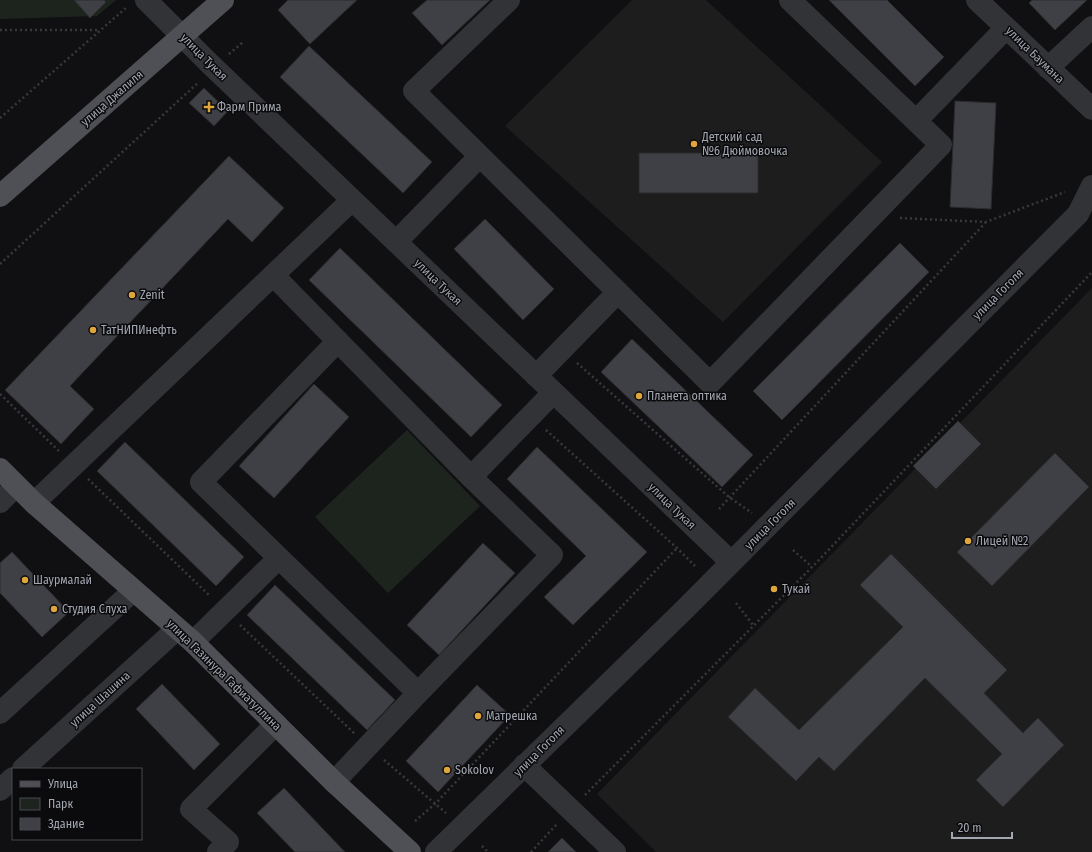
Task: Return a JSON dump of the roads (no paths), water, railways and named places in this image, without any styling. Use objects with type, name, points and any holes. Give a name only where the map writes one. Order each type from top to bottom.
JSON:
[{"type":"main road","name":"улица Джалиля","points":[[0,196],[223,0]]},
{"type":"main road","name":"улица Газинура Гафиатуллина","points":[[0,470],[34,503],[185,635],[334,782],[410,852]]},
{"type":"street","points":[[509,0],[414,91],[710,383],[941,145],[790,0]]},
{"type":"street","name":"улица Баумана","points":[[977,0],[1092,109]]},
{"type":"street","name":"улица Тукая","points":[[138,2],[182,36],[731,562]]},
{"type":"street","points":[[1048,68],[1092,27]]},
{"type":"street","points":[[916,121],[1006,28]]},
{"type":"street","points":[[396,242],[480,156]]},
{"type":"street","name":"улица Гоголя","points":[[436,852],[685,609],[1078,214],[1092,186]]},
{"type":"street","points":[[34,503],[352,200]]},
{"type":"street","points":[[273,275],[471,477],[552,555],[334,782]]},
{"type":"street","points":[[536,376],[618,292]]},
{"type":"street","points":[[338,341],[201,482],[418,693]]},
{"type":"street","points":[[471,477],[553,393]]},
{"type":"street","points":[[0,502],[16,486]]},
{"type":"street","name":"улица Шашина","points":[[24,768],[279,558]]},
{"type":"street","points":[[0,713],[133,591]]},
{"type":"street","points":[[218,852],[228,842],[191,809],[276,724]]},
{"type":"street","points":[[524,765],[615,852]]},
{"type":"street","points":[[0,790],[12,779]]},
{"type":"place","name":"Фарм Прима","points":[[209,107]]},
{"type":"place","name":"Детский сад №6 Дюймовочка","points":[[694,144]]},
{"type":"place","name":"Zenit","points":[[132,295]]},
{"type":"place","name":"ТатНИПИнефть","points":[[93,330]]},
{"type":"place","name":"Планета оптика","points":[[639,396]]},
{"type":"place","name":"Лицей №2","points":[[968,541]]},
{"type":"place","name":"Шаурмалай","points":[[25,580]]},
{"type":"place","name":"Тукай","points":[[774,589]]},
{"type":"place","name":"Студия Слуха","points":[[54,609]]},
{"type":"place","name":"Матрешка","points":[[478,716]]},
{"type":"place","name":"Sokolov","points":[[447,770]]}]
